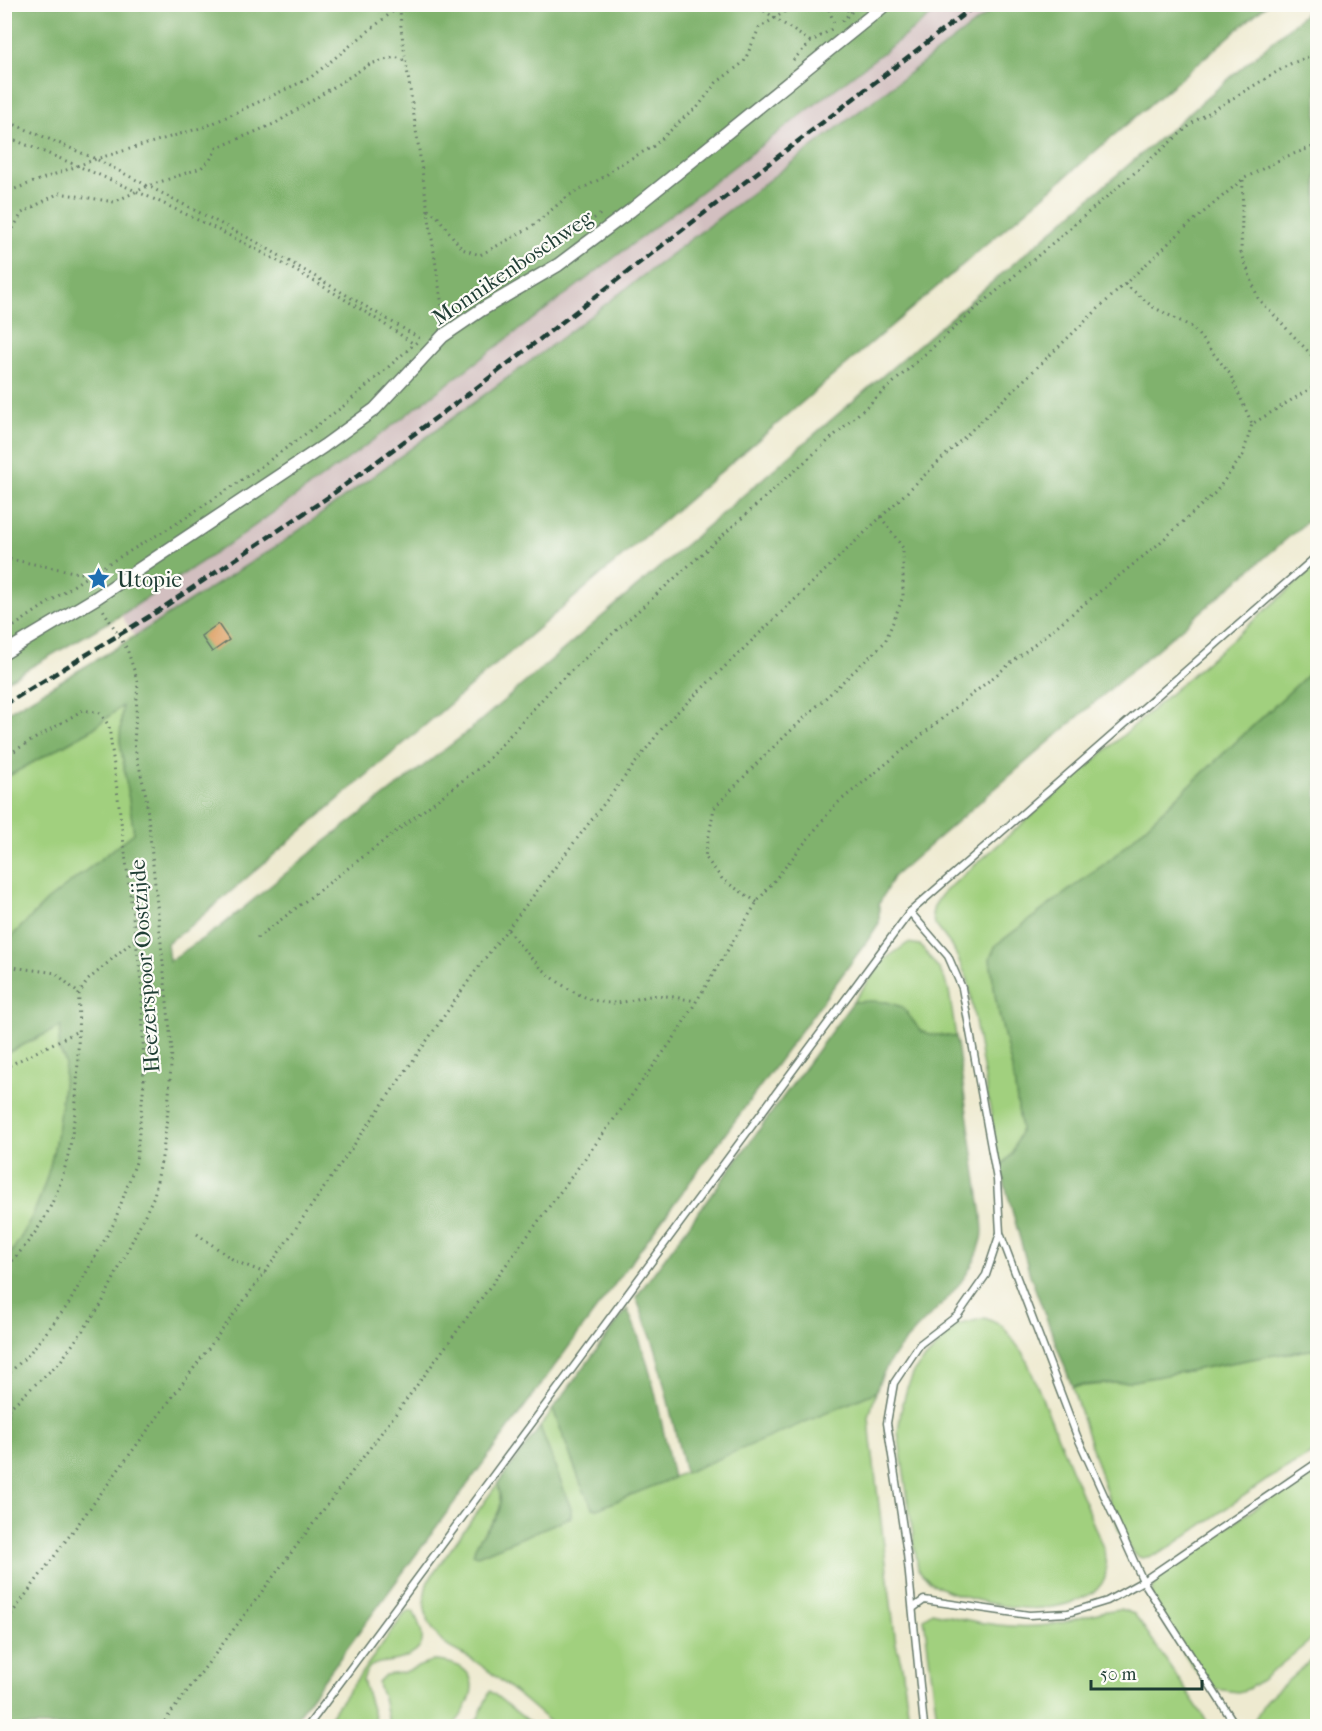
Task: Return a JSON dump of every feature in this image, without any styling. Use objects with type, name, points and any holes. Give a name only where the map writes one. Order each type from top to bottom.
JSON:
[{"type":"street","name":"Monnikenboschweg","points":[[4,653],[96,598],[324,446],[375,409],[443,336],[481,310],[558,265],[630,212],[886,4]]},
{"type":"lane","points":[[308,1726],[910,912],[1317,555]]},
{"type":"lane","points":[[910,912],[948,956],[962,988],[997,1180],[999,1233],[1077,1436],[1143,1581],[1236,1726]]},
{"type":"lane","points":[[924,1726],[907,1554],[887,1423],[894,1383],[920,1344],[958,1315],[964,1307],[986,1275],[999,1233]]},
{"type":"lane","points":[[913,1608],[924,1600],[1029,1616],[1068,1613],[1107,1601],[1143,1581],[1317,1462]]},
{"type":"path","points":[[754,4],[812,42]]},
{"type":"path","points":[[428,210],[437,216],[462,249],[480,255],[530,228],[568,195],[604,177],[615,167],[654,146],[697,108],[716,83],[744,62],[759,28],[797,4]]},
{"type":"path","points":[[827,4],[840,42]]},
{"type":"path","points":[[401,6],[406,61],[444,320]]},
{"type":"path","points":[[4,193],[96,159],[207,126],[310,78],[401,6]]},
{"type":"path","points":[[257,938],[484,764],[554,686],[971,313],[1195,121],[1290,64],[1317,53]]},
{"type":"path","points":[[4,244],[22,213],[58,193],[114,202],[148,186],[201,168],[210,160],[218,147],[276,123],[370,64],[395,57],[406,61]]},
{"type":"path","points":[[4,120],[96,159],[258,243],[421,339]]},
{"type":"path","points":[[4,136],[79,166],[231,235],[382,322],[428,354]]},
{"type":"path","points":[[4,1624],[265,1273],[479,966],[667,722],[1185,228],[1243,179],[1285,157],[1317,145]]},
{"type":"path","points":[[1243,179],[1241,252],[1258,298],[1317,362]]},
{"type":"path","points":[[161,1726],[660,1057],[757,902],[835,805],[1156,546],[1215,493],[1243,455],[1252,424],[1230,374],[1192,327],[1153,307],[1125,284]]},
{"type":"path","points":[[1252,424],[1317,384]]},
{"type":"path","points":[[757,902],[723,880],[705,857],[714,808],[765,754],[885,642],[903,597],[903,548],[881,517]]},
{"type":"path","points":[[4,558],[89,575],[4,635]]},
{"type":"path","name":"Heezerspoor Oostzijde","points":[[4,1413],[60,1362],[101,1305],[154,1196],[163,1152],[168,1109],[172,1051],[146,796],[134,744],[138,682],[127,649],[96,598]]},
{"type":"path","points":[[4,758],[83,711],[100,713],[109,726],[142,988],[144,1082],[136,1162],[114,1223],[68,1305],[28,1355],[4,1378]]},
{"type":"path","points":[[507,929],[522,949],[572,992],[585,998],[611,1004],[653,995],[696,1001]]},
{"type":"path","points":[[4,1270],[31,1240],[53,1202],[68,1155],[77,1098],[79,994],[87,981],[136,938]]},
{"type":"path","points":[[4,966],[56,973],[79,994]]},
{"type":"path","points":[[4,1068],[78,1031]]},
{"type":"path","points":[[197,1234],[234,1261],[265,1273]]},
{"type":"shaded area","points":[[945,5],[999,5],[540,354],[283,542],[135,637],[121,615],[232,542],[352,456]]},
{"type":"green space","points":[[4,5],[945,5],[352,456],[232,542],[121,615],[5,682]]},
{"type":"green space","points":[[999,5],[1266,5],[194,923],[167,943],[169,961],[220,927],[323,843],[465,734],[1315,5],[1317,5],[1317,513],[893,877],[879,904],[879,923],[867,941],[290,1726],[5,1726],[5,1261],[33,1215],[50,1167],[65,1064],[58,1049],[61,1026],[5,1054],[5,943],[47,901],[134,833],[120,741],[122,706],[91,730],[5,778],[5,714],[113,650],[283,542],[540,354]]},
{"type":"green space","points":[[1317,565],[1317,666],[1112,858],[996,945],[990,959],[996,1001],[1013,1073],[1021,1129],[1012,1154],[1000,1167],[968,980],[953,948],[934,923],[932,915],[934,906],[942,894]]},
{"type":"green space","points":[[1317,666],[1317,1349],[1128,1382],[1072,1386],[1030,1275],[1000,1167],[1012,1154],[1021,1129],[1013,1073],[996,1001],[990,958],[996,945],[1112,858]]},
{"type":"green space","points":[[122,706],[120,741],[134,833],[47,901],[5,943],[5,778],[91,730]]},
{"type":"green space","points":[[908,943],[920,945],[945,980],[949,991],[956,1037],[921,1031],[902,1007],[887,1002],[853,1002],[884,960]]},
{"type":"green space","points":[[853,1002],[887,1002],[902,1007],[921,1031],[956,1037],[982,1216],[983,1236],[974,1261],[962,1281],[898,1351],[885,1370],[876,1392],[685,1473],[656,1350],[636,1297]]},
{"type":"green space","points":[[62,1026],[58,1049],[65,1064],[50,1167],[33,1215],[5,1261],[5,1054]]},
{"type":"green space","points":[[627,1309],[649,1371],[673,1478],[597,1509],[593,1508],[582,1487],[553,1409]]},
{"type":"green space","points":[[985,1318],[1003,1326],[1025,1356],[1104,1550],[1106,1571],[1103,1583],[1090,1594],[1076,1601],[1046,1608],[1015,1607],[984,1602],[942,1589],[927,1579],[918,1569],[898,1432],[907,1388],[915,1370],[957,1325]]},
{"type":"green space","points":[[1317,1349],[1317,1451],[1267,1480],[1167,1549],[1156,1555],[1142,1558],[1134,1555],[1119,1531],[1072,1387],[1128,1382]]},
{"type":"green space","points":[[876,1392],[869,1417],[871,1440],[896,1644],[902,1666],[910,1726],[555,1726],[486,1669],[446,1645],[430,1623],[424,1603],[428,1581],[498,1483],[501,1499],[498,1514],[478,1541],[474,1554],[480,1555],[570,1517],[571,1509],[540,1427],[553,1409],[582,1487],[597,1509]]},
{"type":"green space","points":[[540,1427],[571,1509],[571,1517],[480,1555],[473,1554],[478,1541],[498,1514],[501,1499],[498,1483]]},
{"type":"green space","points":[[1317,1470],[1317,1635],[1248,1689],[1238,1692],[1215,1689],[1204,1682],[1167,1628],[1151,1596],[1156,1577],[1222,1530]]},
{"type":"green space","points":[[1120,1609],[1134,1614],[1141,1623],[1210,1726],[938,1726],[924,1618],[932,1612],[989,1624],[1033,1626],[1056,1624]]},
{"type":"green space","points":[[413,1611],[422,1635],[420,1648],[407,1657],[373,1665],[363,1680],[377,1726],[323,1726],[405,1613]]},
{"type":"green space","points":[[1317,1655],[1317,1726],[1251,1726],[1266,1700]]},
{"type":"green space","points":[[433,1661],[453,1664],[467,1673],[471,1679],[470,1696],[462,1715],[452,1726],[391,1726],[378,1682],[385,1675],[402,1673]]},
{"type":"green space","points":[[490,1691],[534,1726],[470,1726],[478,1718]]},
{"type":"building","points":[[218,624],[229,640],[212,652],[201,636]]},
{"type":"railway","points":[[4,705],[158,611],[330,496],[471,392],[977,4]]},
{"type":"place","name":"Utopie","points":[[99,579]]}]
